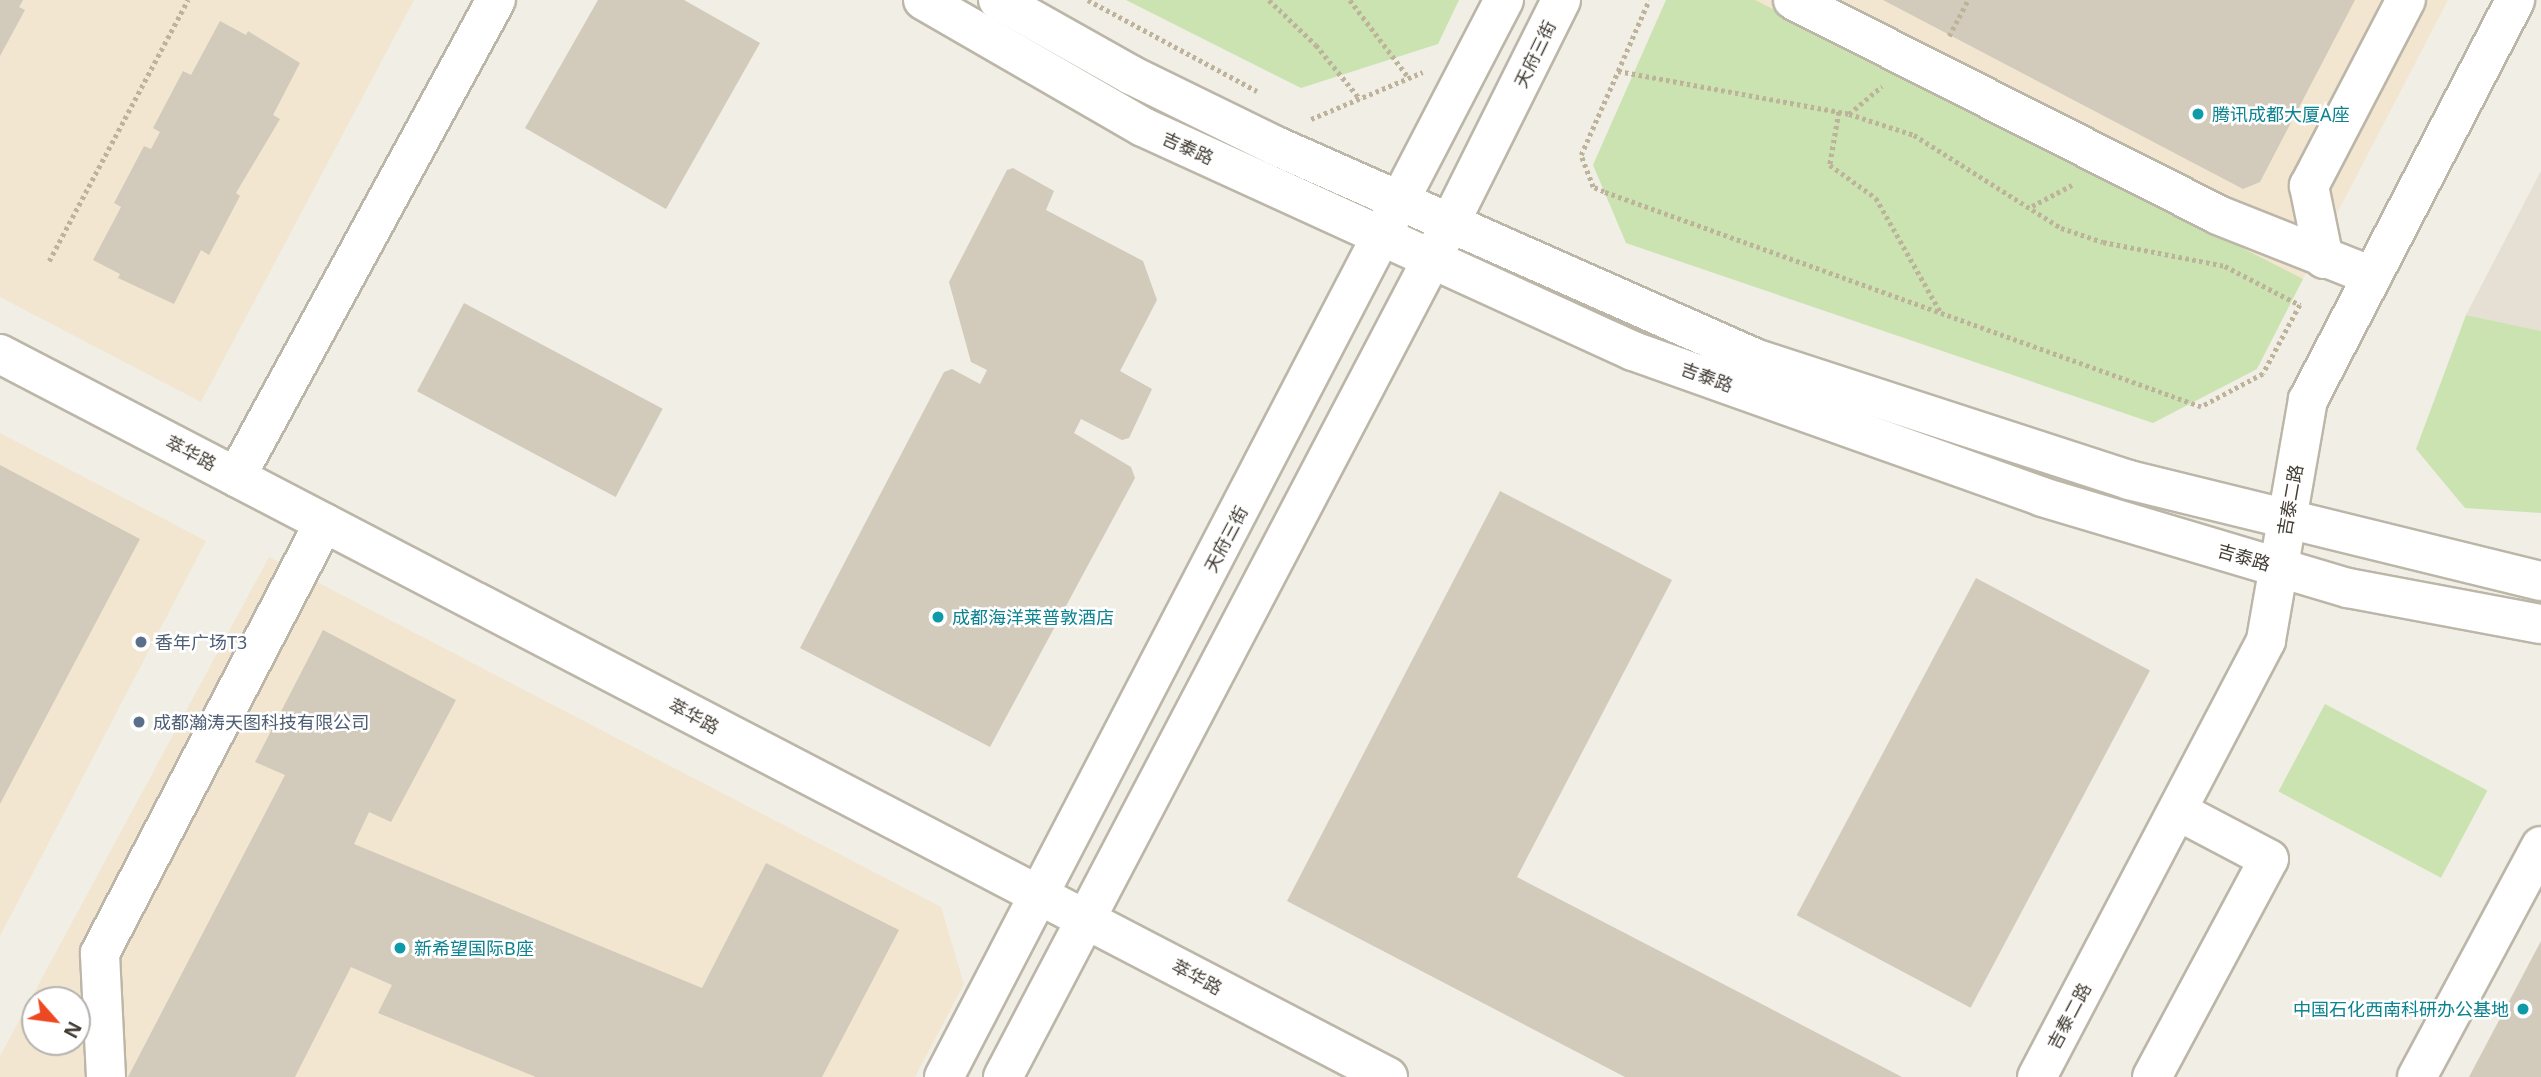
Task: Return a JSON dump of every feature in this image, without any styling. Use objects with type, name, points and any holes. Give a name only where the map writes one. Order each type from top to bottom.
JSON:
[{"type":"street","points":[[236,477],[496,0]]},
{"type":"street","name":"吉泰路","points":[[922,0],[1143,127],[1633,351],[2042,498],[2348,588],[2541,624]]},
{"type":"street","name":"吉泰路","points":[[999,0],[1144,81],[1276,146],[1404,199],[1757,359],[2129,480],[2541,581]]},
{"type":"street","name":"天府三街","points":[[944,1077],[1404,199],[1504,0]]},
{"type":"street","name":"天府三街","points":[[1003,1077],[1432,259],[1562,0]]},
{"type":"street","points":[[1793,0],[2218,215],[2372,276]]},
{"type":"street","points":[[2324,259],[2309,186],[2406,0]]},
{"type":"street","name":"吉泰二路","points":[[2037,1077],[2266,640],[2308,400],[2515,0]]},
{"type":"street","name":"萃华路","points":[[0,354],[1388,1077]]},
{"type":"street","points":[[106,1077],[100,953],[324,523]]},
{"type":"street","points":[[2152,1077],[2269,859],[2178,811]]},
{"type":"street","points":[[2417,1077],[2541,846]]},
{"type":"path","points":[[49,261],[188,0]]},
{"type":"path","points":[[1088,0],[1264,94]]},
{"type":"path","points":[[1269,0],[1316,45],[1360,99]]},
{"type":"path","points":[[1350,0],[1409,78]]},
{"type":"path","points":[[1618,71],[1849,114],[1914,135],[2032,206],[2061,228],[2102,242],[2225,266],[2300,305],[2263,374],[2201,407],[1593,187],[1581,155],[1649,0]]},
{"type":"path","points":[[1299,113],[1311,119],[1430,69]]},
{"type":"path","points":[[1849,114],[1897,72],[1931,70]]},
{"type":"path","points":[[1839,112],[1830,165],[1876,198],[1941,313]]},
{"type":"path","points":[[2032,206],[2084,179]]},
{"type":"shaded area","points":[[0,0],[414,0],[201,402],[0,297]]},
{"type":"shaded area","points":[[1729,0],[2448,0],[2303,279]]},
{"type":"shaded area","points":[[2541,171],[2541,331],[2466,315]]},
{"type":"shaded area","points":[[0,433],[206,541],[0,936]]},
{"type":"shaded area","points":[[269,557],[941,907],[964,984],[915,1077],[0,1077],[0,1056],[21,1017],[21,1056],[91,1056],[91,986],[38,986]]},
{"type":"green space","points":[[1126,0],[1459,0],[1438,44],[1301,88]]},
{"type":"green space","points":[[1666,0],[1755,0],[2303,279],[2257,369],[2153,423],[1626,243],[1593,165]]},
{"type":"green space","points":[[2466,315],[2541,331],[2541,513],[2465,508],[2416,449]]},
{"type":"green space","points":[[2325,704],[2487,790],[2441,878],[2279,791]]},
{"type":"building","points":[[0,0],[23,0],[19,7],[25,10],[0,56]]},
{"type":"building","points":[[598,0],[684,0],[760,43],[666,209],[525,128]]},
{"type":"building","name":"腾讯成都大厦A座","points":[[1883,0],[2355,0],[2260,182],[2243,189]]},
{"type":"building","points":[[220,21],[246,35],[248,31],[300,63],[273,115],[280,119],[236,193],[240,196],[209,255],[201,250],[174,304],[118,278],[120,274],[93,260],[121,207],[114,203],[144,146],[151,149],[160,132],[153,128],[183,71],[191,75]]},
{"type":"building","points":[[1013,168],[1054,191],[1046,210],[1143,261],[1157,300],[1120,371],[1152,389],[1129,438],[1122,440],[1081,419],[1074,433],[1131,467],[1135,478],[990,747],[800,648],[944,372],[952,369],[980,384],[987,370],[971,362],[949,282],[1007,170]]},
{"type":"building","points":[[464,303],[663,409],[616,497],[417,391]]},
{"type":"building","points":[[0,465],[140,539],[0,804]]},
{"type":"building","points":[[1500,491],[1672,580],[1517,877],[1902,1077],[1625,1077],[1287,901]]},
{"type":"building","points":[[1976,578],[2150,670],[1971,1008],[1797,915]]},
{"type":"building","name":"新希望国际B座","points":[[323,630],[456,700],[391,822],[369,812],[354,844],[702,988],[766,863],[899,930],[822,1077],[536,1077],[378,1013],[392,985],[351,967],[295,1077],[128,1077],[285,775],[255,762]]},
{"type":"building","name":"中国石化西南科研办公基地","points":[[2541,941],[2541,1077],[2469,1077]]},
{"type":"place","name":"腾讯成都大厦A座","points":[[2198,114]]},
{"type":"place","name":"成都海洋莱普敦酒店","points":[[938,617]]},
{"type":"place","name":"香年广场T3","points":[[141,642]]},
{"type":"place","name":"成都瀚涛天图科技有限公司","points":[[139,722]]},
{"type":"place","name":"新希望国际B座","points":[[400,948]]},
{"type":"place","name":"中国石化西南科研办公基地","points":[[2523,1009]]}]
